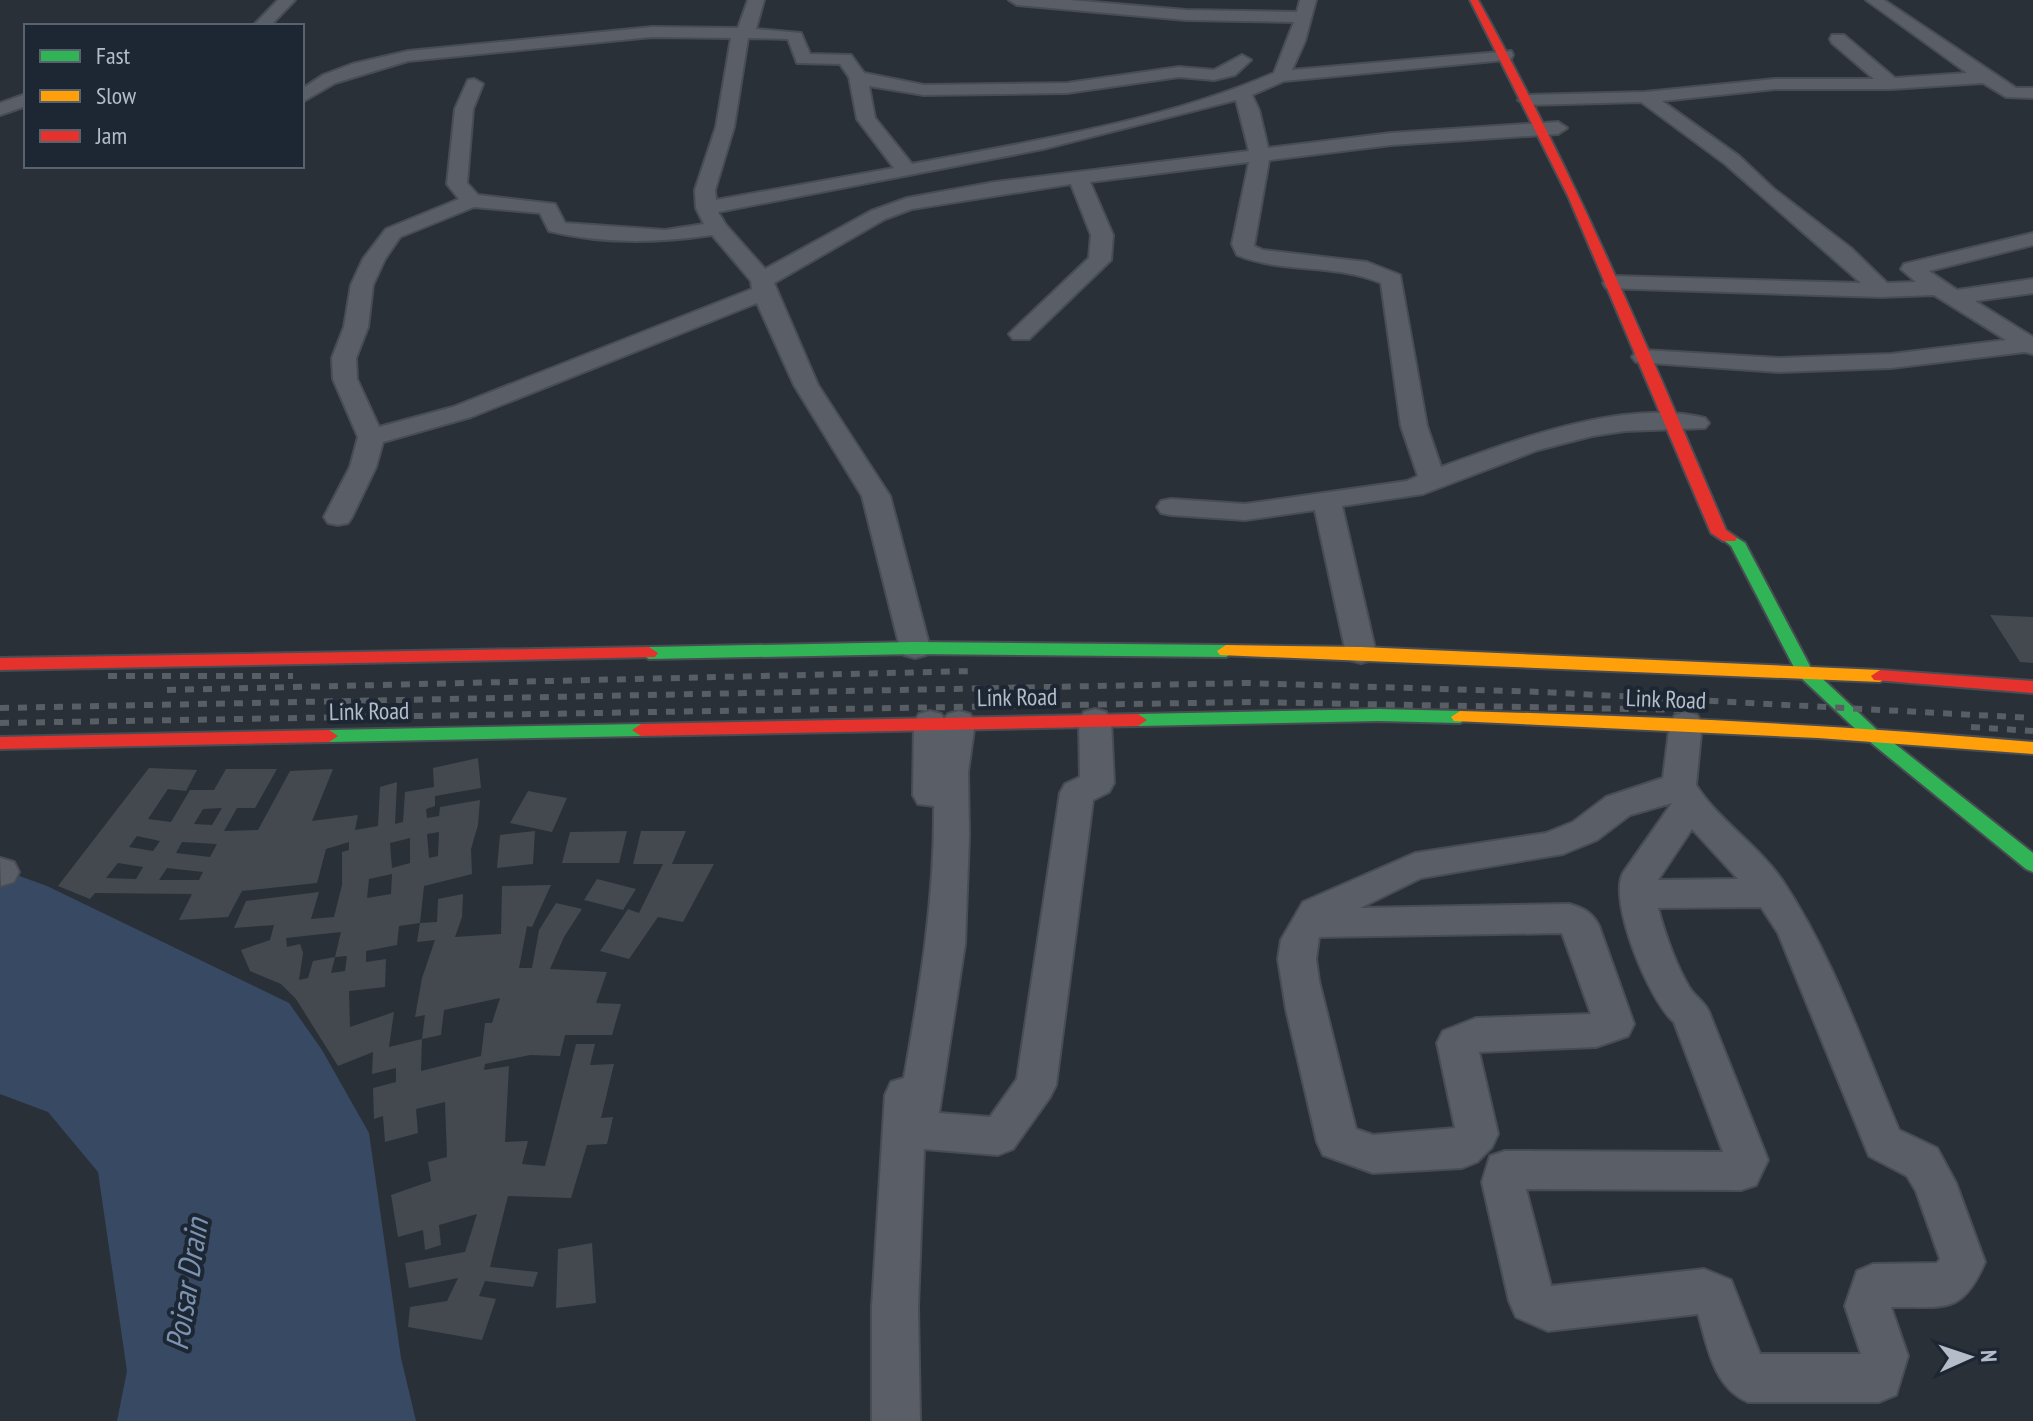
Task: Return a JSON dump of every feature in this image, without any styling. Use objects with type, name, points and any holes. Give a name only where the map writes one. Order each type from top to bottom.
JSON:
[{"type":"main road","points":[[1483,5],[1550,128],[1655,357],[1689,422],[1719,533],[1737,543],[1804,671],[1870,733],[2033,864]]},
{"type":"main road","points":[[1499,33],[1515,66]]},
{"type":"main road","points":[[1655,357],[1678,384]]},
{"type":"main road","points":[[1737,543],[1744,534],[1738,520]]},
{"type":"main road","name":"Link Road","points":[[0,664],[915,648],[1361,653],[1804,671],[2033,687]]},
{"type":"main road","name":"Link Road","points":[[0,743],[1378,715],[1686,723],[1870,733],[2033,748]]},
{"type":"street","points":[[263,24],[287,0]]},
{"type":"street","points":[[756,0],[749,27],[740,35],[725,127],[705,190],[712,218],[763,286],[806,385],[876,496],[915,648]]},
{"type":"street","points":[[1017,0],[1186,15],[1306,8],[1281,76]]},
{"type":"street","points":[[1874,0],[2033,109]]},
{"type":"street","points":[[304,96],[329,79],[358,68],[408,56],[652,32],[795,36],[803,59],[845,59],[858,77],[866,119],[907,171]]},
{"type":"street","points":[[1838,39],[1891,84]]},
{"type":"street","points":[[858,77],[924,90],[1067,88],[1179,72],[1214,75],[1229,71],[1242,60]]},
{"type":"street","points":[[338,517],[363,467],[371,437],[345,379],[344,358],[356,327],[362,285],[374,259],[393,233],[472,201],[548,208],[556,227],[565,229],[665,236],[712,218],[907,171],[1102,132],[1242,93],[1281,76],[1515,66]]},
{"type":"street","points":[[1535,100],[1645,97],[1775,84],[1891,84],[1987,77]]},
{"type":"street","points":[[472,201],[457,184],[464,109],[474,84]]},
{"type":"street","points":[[1242,93],[1250,110],[1260,155],[1243,244],[1245,250],[1259,256],[1367,269],[1392,280],[1414,426],[1432,479]]},
{"type":"street","points":[[2012,93],[2033,93]]},
{"type":"street","points":[[1645,97],[1732,160],[1767,193],[1843,253],[1881,290]]},
{"type":"street","points":[[0,110],[24,100]]},
{"type":"street","points":[[371,437],[462,412],[763,286],[878,215],[907,204],[1078,177],[1391,139],[1550,128]]},
{"type":"street","points":[[1021,334],[1100,260],[1102,235],[1078,177]]},
{"type":"street","points":[[2032,345],[1912,269],[2033,239]]},
{"type":"street","points":[[1623,283],[1946,293],[2033,286]]},
{"type":"street","points":[[1655,357],[1779,365],[1891,361],[2032,345]]},
{"type":"street","points":[[1171,507],[1245,512],[1413,488],[1563,432],[1620,422],[1689,422]]},
{"type":"street","points":[[1327,501],[1361,653]]},
{"type":"street","points":[[945,722],[951,772],[952,835],[946,944],[917,1121],[926,1131],[998,1136],[1011,1125],[1021,1102],[1036,1085],[1077,793],[1097,783],[1095,720]]},
{"type":"street","points":[[896,1421],[895,1307],[906,1068],[930,901],[945,722]]},
{"type":"street","points":[[1309,923],[1569,918],[1581,926],[1614,1024],[1596,1030],[1476,1035],[1457,1043],[1477,1134],[1462,1149],[1373,1154],[1338,1142],[1301,986],[1297,945],[1309,923],[1316,912],[1415,866],[1551,845],[1585,831],[1618,806],[1661,794],[1685,795],[1771,893],[1794,928],[1884,1143],[1922,1162],[1935,1183],[1963,1262],[1949,1284],[1873,1286],[1868,1306],[1885,1356],[1879,1378],[1748,1378],[1735,1360],[1715,1296],[1704,1291],[1548,1309],[1532,1301],[1503,1182],[1505,1170],[1741,1171],[1747,1160],[1690,1012],[1676,1001],[1646,932],[1636,894],[1636,883],[1685,795],[1686,723]]},
{"type":"street","points":[[1636,894],[1771,893]]},
{"type":"water","name":"Poisar Drain","points":[[0,869],[47,886],[289,1003],[322,1050],[369,1133],[401,1358],[416,1421],[117,1421],[127,1371],[98,1172],[48,1112],[0,1094]]},
{"type":"building","points":[[1990,615],[2033,617],[2033,663],[2020,662]]},
{"type":"building","points":[[478,758],[481,788],[435,796],[435,806],[426,809],[427,818],[439,816],[440,807],[480,800],[478,825],[471,849],[472,874],[424,886],[420,923],[437,922],[438,899],[463,894],[462,917],[455,937],[501,934],[502,886],[551,885],[532,927],[527,926],[519,968],[532,968],[539,930],[556,903],[582,909],[564,937],[550,969],[607,972],[596,1003],[621,1004],[612,1035],[565,1035],[560,1056],[530,1055],[485,1064],[484,1070],[509,1066],[505,1142],[528,1141],[522,1164],[545,1166],[576,1044],[595,1044],[590,1065],[614,1064],[601,1118],[613,1117],[607,1144],[587,1145],[571,1198],[508,1196],[490,1267],[538,1272],[533,1287],[485,1281],[479,1296],[496,1299],[482,1340],[408,1327],[410,1307],[447,1301],[458,1278],[409,1288],[405,1263],[465,1252],[477,1214],[439,1225],[441,1245],[425,1250],[423,1230],[398,1237],[391,1195],[431,1181],[428,1162],[447,1157],[445,1102],[416,1109],[418,1133],[385,1142],[383,1116],[374,1119],[373,1088],[396,1082],[396,1068],[372,1074],[373,1052],[338,1066],[296,999],[281,984],[250,971],[241,950],[270,940],[274,925],[234,928],[246,901],[319,892],[311,919],[334,917],[342,885],[342,852],[349,850],[349,842],[326,849],[317,883],[242,891],[228,917],[179,920],[192,894],[95,893],[90,899],[58,886],[149,768],[197,770],[186,791],[168,789],[148,819],[171,822],[190,790],[214,790],[226,769],[277,769],[255,808],[237,808],[224,831],[258,830],[290,771],[333,769],[312,821],[358,815],[355,830],[378,826],[380,787],[397,782],[395,824],[403,822],[405,792],[434,787],[433,768]],"holes":[[[222,808],[212,825],[194,824],[203,809]],[[439,832],[438,856],[429,858],[427,834]],[[137,836],[160,841],[153,851],[129,847]],[[410,838],[410,863],[392,868],[390,843]],[[182,842],[217,844],[210,857],[176,853]],[[118,863],[143,867],[136,879],[106,878]],[[167,868],[203,872],[199,880],[159,880]],[[392,874],[391,894],[367,898],[369,879]],[[420,923],[417,942],[435,940],[422,978],[415,1017],[425,1015],[422,1039],[389,1047],[394,1012],[350,1027],[349,991],[385,987],[386,959],[366,962],[366,951],[397,945],[399,926]],[[341,932],[335,957],[313,961],[308,978],[299,980],[303,953],[300,944],[287,947],[286,938]],[[347,956],[345,971],[331,973],[335,957]],[[500,998],[492,1023],[485,1023],[481,1056],[421,1071],[422,1039],[441,1035],[444,1010]]]},
{"type":"building","points":[[528,791],[567,798],[552,832],[510,823]]},
{"type":"building","points":[[535,831],[533,864],[497,868],[500,835]]},
{"type":"building","points":[[627,831],[619,863],[562,863],[570,832]]},
{"type":"building","points":[[641,831],[686,831],[672,864],[714,864],[683,922],[658,917],[629,959],[600,951],[628,909],[639,913],[663,864],[633,864]]},
{"type":"building","points":[[597,879],[636,889],[623,910],[584,900]]},
{"type":"building","points":[[592,1243],[596,1303],[556,1308],[558,1249]]},
{"type":"railway","points":[[167,690],[974,671]]},
{"type":"railway","points":[[108,676],[293,676]]},
{"type":"railway","points":[[0,708],[1247,683],[1542,692],[2033,718]]},
{"type":"railway","points":[[0,723],[1251,702],[1688,710]]},
{"type":"railway","points":[[1971,727],[2033,731]]},
{"type":"traffic: fast","points":[[1729,538],[1737,543],[1804,671],[1870,733],[2033,864]]},
{"type":"traffic: fast","points":[[649,653],[915,648],[1226,651]]},
{"type":"traffic: fast","points":[[1138,720],[1378,715],[1460,717]]},
{"type":"traffic: fast","points":[[329,736],[641,730]]},
{"type":"traffic: slow","points":[[1226,651],[1361,653],[1880,676]]},
{"type":"traffic: slow","points":[[1460,717],[1747,728],[2033,748]]},
{"type":"traffic: jam","points":[[1474,0],[1574,196],[1719,533],[1729,538]]},
{"type":"traffic: jam","points":[[0,664],[649,653]]},
{"type":"traffic: jam","points":[[1880,676],[2033,687]]},
{"type":"traffic: jam","points":[[641,730],[1138,720]]},
{"type":"traffic: jam","points":[[0,743],[329,736]]}]
